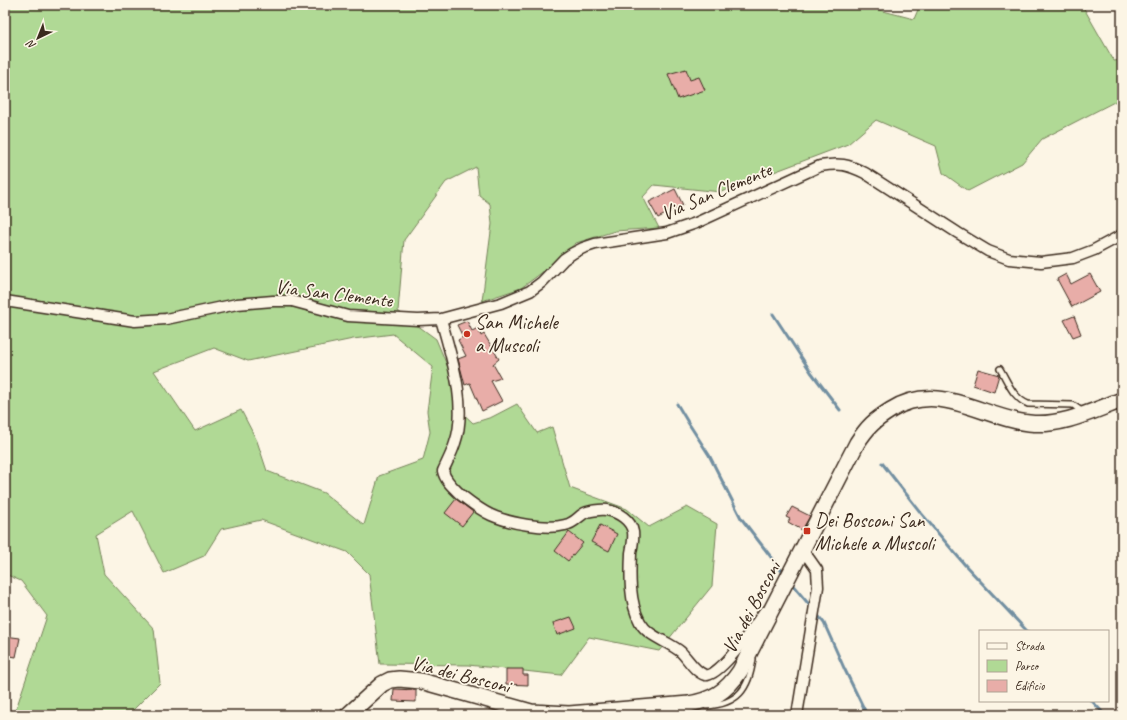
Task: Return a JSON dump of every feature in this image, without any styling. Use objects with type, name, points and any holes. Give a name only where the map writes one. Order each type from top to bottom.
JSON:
[{"type":"main road","name":"Via dei Bosconi","points":[[348,715],[382,684],[390,680],[399,679],[421,681],[531,712],[569,714],[696,703],[712,698],[729,685],[740,671],[857,443],[865,431],[876,420],[897,406],[922,399],[934,398],[949,400],[1029,424],[1051,423],[1066,420],[1122,400]]},
{"type":"street","name":"Via San Clemente","points":[[5,301],[135,321],[166,319],[237,304],[273,300],[292,301],[348,316],[418,320],[442,319],[501,303],[530,291],[542,282],[564,259],[573,252],[583,248],[602,243],[654,236],[682,228],[820,166],[835,164],[850,166],[865,173],[988,251],[1009,259],[1041,262],[1073,258],[1094,250],[1122,235]]},
{"type":"street","points":[[442,319],[454,363],[459,403],[458,431],[455,443],[443,471],[444,477],[456,490],[474,505],[491,515],[518,523],[550,527],[567,525],[574,522],[584,513],[605,510],[615,512],[630,525],[633,533],[631,560],[632,597],[640,622],[649,633],[673,646],[684,655],[696,669],[705,675],[710,675],[726,662],[785,585]]},
{"type":"street","points":[[797,715],[818,587],[817,570],[803,550]]},
{"type":"lane","points":[[1000,369],[1013,392],[1022,402],[1028,404],[1072,405],[1086,413]]},
{"type":"green space","points":[[5,5],[771,5],[774,9],[812,5],[860,5],[914,19],[920,5],[1082,5],[1114,61],[1122,60],[1122,98],[1042,139],[1022,163],[968,191],[943,173],[936,146],[876,120],[848,144],[721,192],[654,185],[643,197],[659,228],[615,231],[576,243],[521,288],[482,301],[492,224],[490,204],[479,195],[476,167],[446,182],[404,240],[398,311],[436,339],[449,370],[456,407],[473,423],[492,417],[517,404],[537,433],[552,427],[570,488],[627,509],[649,527],[687,507],[717,524],[712,586],[659,651],[589,637],[561,675],[468,665],[380,664],[369,574],[347,552],[261,520],[221,529],[204,556],[164,573],[133,511],[96,534],[104,574],[154,629],[160,683],[128,715],[14,715],[47,616],[21,581],[5,574]],"holes":[[[393,334],[433,367],[427,411],[430,432],[423,460],[379,476],[364,525],[324,493],[267,471],[257,441],[241,410],[195,431],[154,371],[214,348],[248,361],[353,339]]]},
{"type":"building","points":[[686,69],[690,80],[699,77],[705,90],[678,99],[668,74]]},
{"type":"building","points":[[675,189],[683,205],[658,218],[649,202]]},
{"type":"building","points":[[1066,274],[1071,284],[1090,274],[1100,292],[1072,307],[1057,279]]},
{"type":"building","points":[[1074,316],[1081,334],[1073,337],[1064,320]]},
{"type":"building","points":[[467,321],[472,331],[478,328],[481,336],[484,334],[499,359],[493,364],[501,378],[491,381],[502,401],[482,411],[470,383],[465,385],[458,359],[466,356],[458,340],[463,337],[457,325]]},
{"type":"building","points":[[978,369],[999,375],[994,392],[973,385]]},
{"type":"building","points":[[456,499],[473,512],[462,526],[445,513]]},
{"type":"building","points":[[792,507],[810,516],[802,530],[788,522],[790,519],[786,517]]},
{"type":"building","points":[[600,525],[617,534],[609,551],[591,542]]},
{"type":"building","points":[[569,532],[583,543],[568,561],[555,551]]},
{"type":"building","points":[[571,617],[576,628],[557,635],[553,623]]},
{"type":"building","points":[[5,636],[20,638],[16,657],[5,655]]},
{"type":"building","points":[[506,669],[523,669],[523,675],[528,675],[528,685],[506,684]]},
{"type":"building","points":[[394,689],[416,690],[416,702],[393,701]]},
{"type":"waterway","points":[[773,314],[811,372],[840,410]]},
{"type":"waterway","points":[[677,404],[709,455],[741,518],[784,574]]},
{"type":"waterway","points":[[882,463],[921,513],[965,565],[1026,630]]},
{"type":"waterway","points":[[790,582],[812,608]]},
{"type":"waterway","points":[[816,613],[824,623],[867,715]]},
{"type":"waterway","points":[[1093,702],[1105,715]]},
{"type":"place","name":"San Michele a Muscoli","points":[[467,334]]},
{"type":"place","name":"Dei Bosconi San Michele a Muscoli","points":[[807,531]]}]
